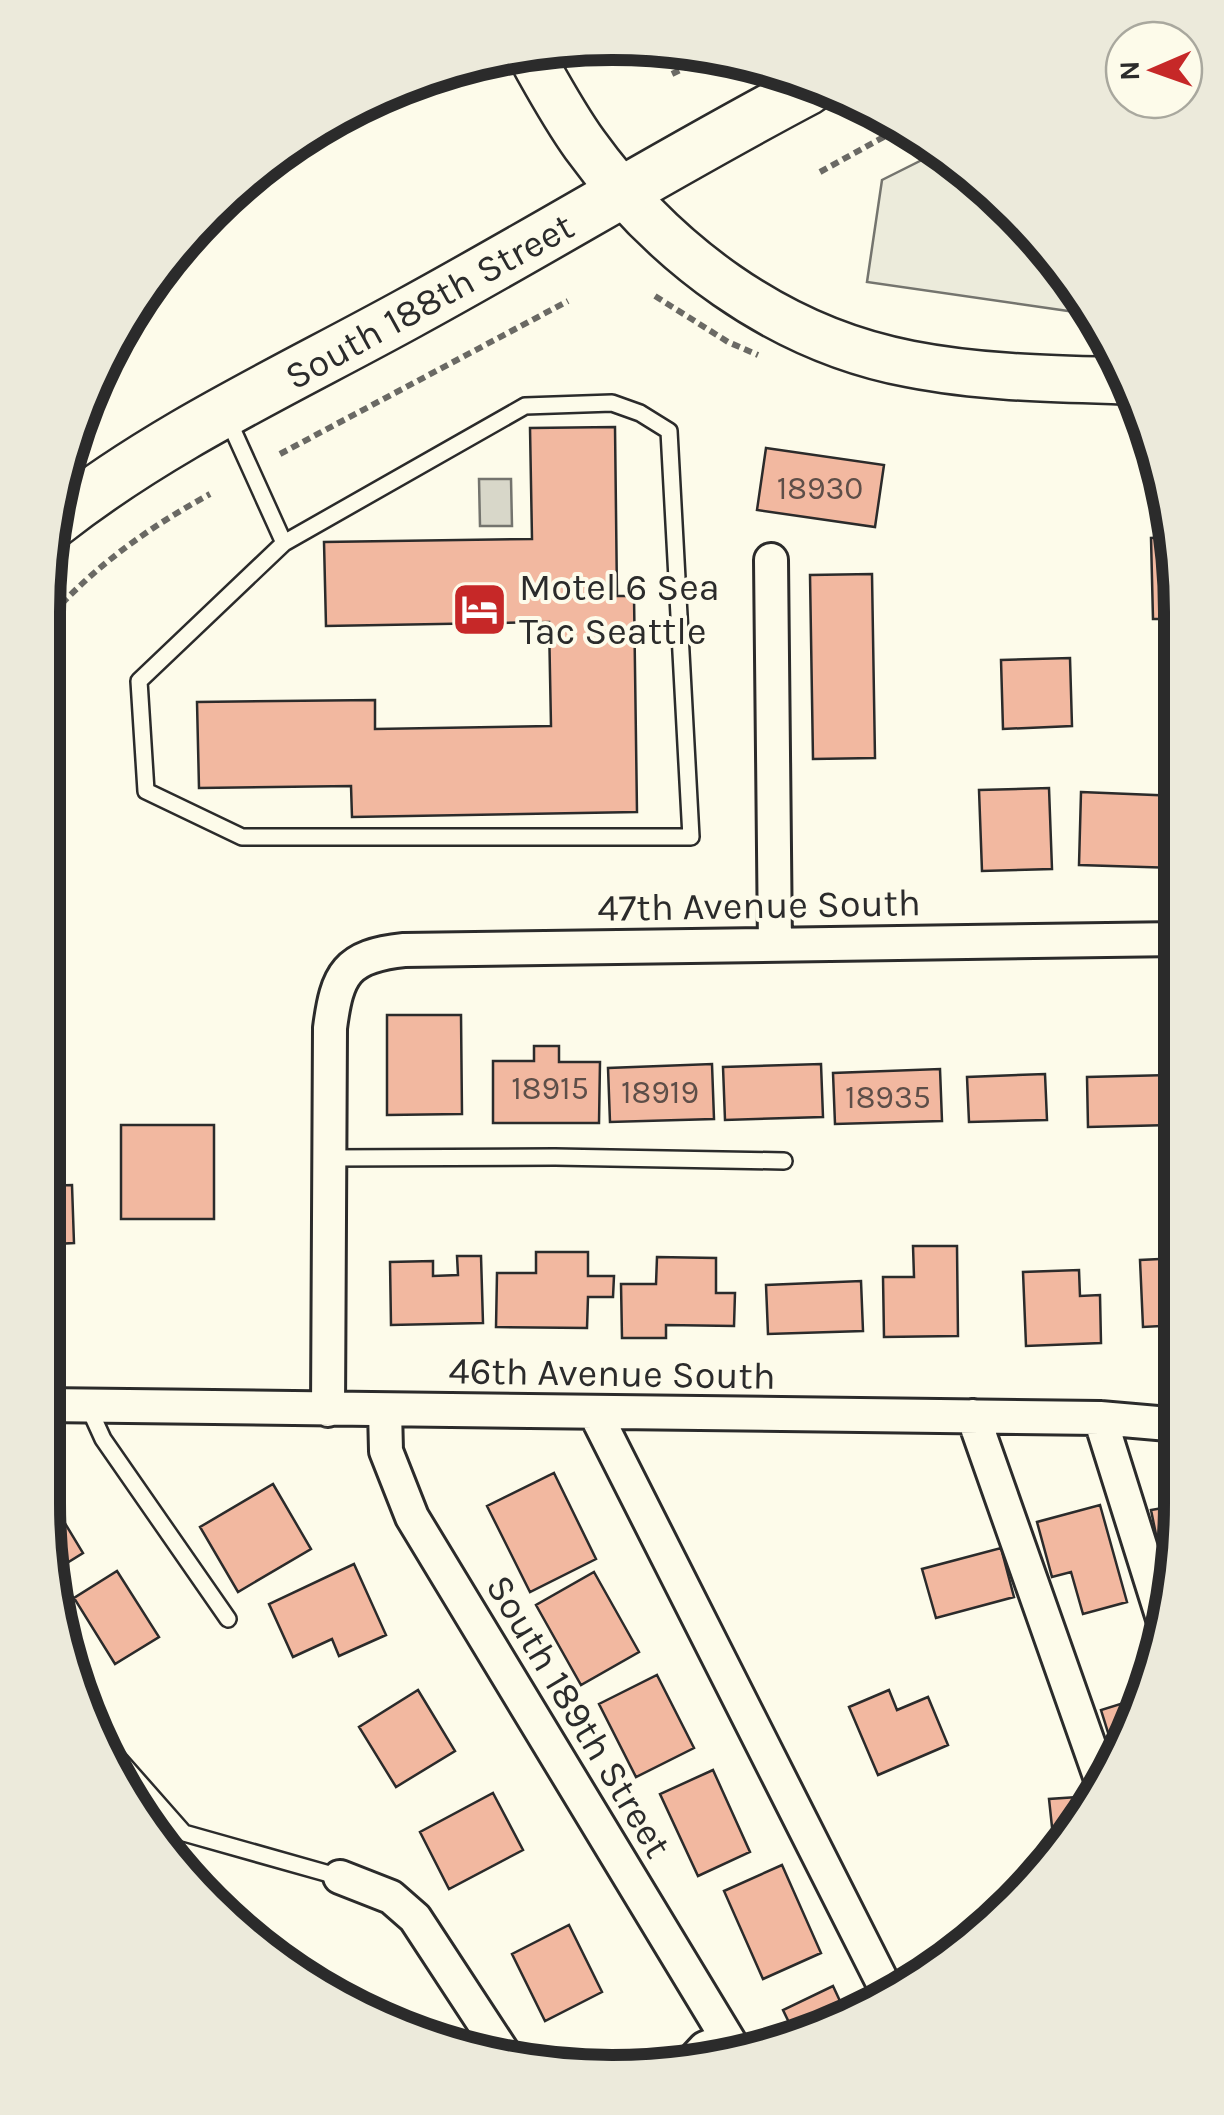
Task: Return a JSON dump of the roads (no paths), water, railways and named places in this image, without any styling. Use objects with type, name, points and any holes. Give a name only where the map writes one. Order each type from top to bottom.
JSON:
[{"type":"main road","points":[[537,66],[584,144],[623,192],[709,275],[796,328],[906,364],[1112,379]]},
{"type":"main road","name":"South 188th Street","points":[[70,509],[99,487],[225,414],[799,93]]},
{"type":"street","points":[[772,560],[776,945]]},
{"type":"street","name":"47th Avenue South","points":[[330,1158],[330,1028],[334,998],[344,972],[368,956],[404,950],[1164,939]]},
{"type":"street","points":[[328,1410],[330,1158]]},
{"type":"street","name":"46th Avenue South","points":[[60,1405],[1100,1418],[1164,1424]]},
{"type":"street","name":"South 189th Street","points":[[384,1410],[386,1451],[412,1517],[729,2042]]},
{"type":"street","points":[[595,1412],[883,1984]]},
{"type":"street","points":[[973,1416],[1097,1766]]},
{"type":"street","points":[[1100,1418],[1156,1595]]},
{"type":"street","points":[[340,1876],[391,1897],[414,1918],[496,2042]]},
{"type":"lane","points":[[612,403],[640,412],[669,430],[690,837],[242,837],[146,791],[139,681],[284,543],[525,406],[612,403]]},
{"type":"lane","points":[[225,414],[284,543]]},
{"type":"lane","points":[[330,1158],[784,1161]]},
{"type":"lane","points":[[88,1406],[104,1439],[228,1619]]},
{"type":"lane","points":[[130,1772],[184,1833],[340,1876]]},
{"type":"place","name":"Motel 6 Sea Tac Seattle","points":[[480,609]]}]
